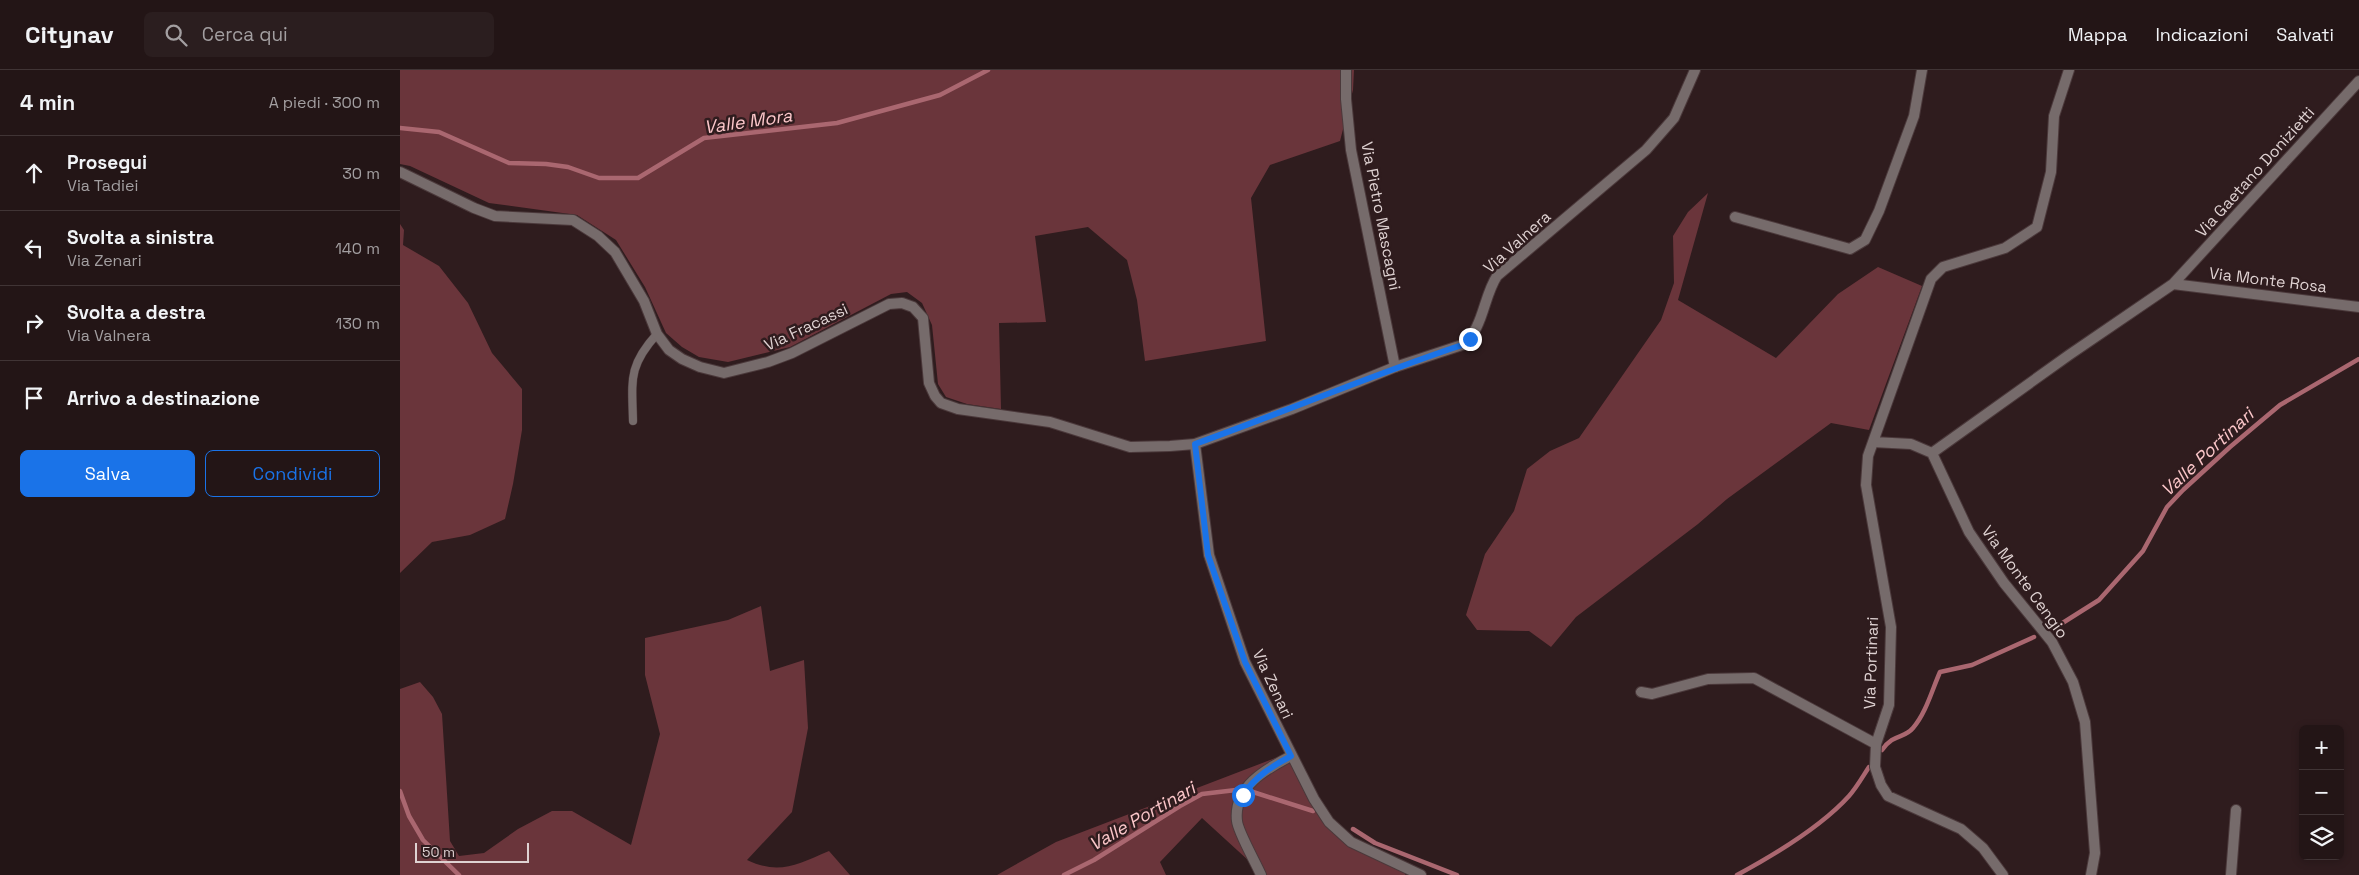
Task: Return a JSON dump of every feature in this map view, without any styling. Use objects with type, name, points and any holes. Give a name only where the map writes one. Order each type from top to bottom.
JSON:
[{"type":"street","name":"Via Pietro Mascagni","points":[[1346,70],[1346,99],[1351,150],[1395,367]]},
{"type":"street","name":"Via Valnera","points":[[1195,444],[1292,409],[1395,367],[1462,345],[1470,339],[1476,328],[1490,286],[1497,276],[1646,150],[1674,118],[1695,70]]},
{"type":"street","points":[[1735,217],[1850,249],[1865,240],[1914,116],[1922,70]]},
{"type":"street","name":"Via Portinari","points":[[2003,875],[1983,848],[1961,829],[1888,796],[1881,785],[1875,767],[1876,744],[1889,705],[1891,626],[1866,485],[1868,456],[1931,280],[1943,267],[2005,248],[2037,227],[2051,172],[2054,116],[2069,70]]},
{"type":"street","name":"Via Gaetano Donizietti","points":[[2173,284],[2359,81]]},
{"type":"street","name":"Via Fracassi","points":[[400,172],[474,208],[495,216],[573,220],[598,236],[616,252],[635,284],[657,334],[669,350],[682,359],[700,367],[724,372],[768,362],[792,353],[889,304],[902,303],[913,308],[923,318],[929,383],[935,396],[941,403],[958,409],[1050,422],[1130,447],[1195,444]]},
{"type":"street","points":[[1873,442],[1911,444],[1932,453],[2069,354],[2173,284]]},
{"type":"street","name":"Via Monte Rosa","points":[[2173,284],[2359,307]]},
{"type":"street","name":"Via Zenari","points":[[1195,444],[1208,555],[1245,662],[1291,756],[1320,809],[1338,832],[1351,842],[1422,875]]},
{"type":"street","name":"Via Monte Cengio","points":[[1932,453],[1969,532],[2000,576],[2052,642],[2073,682],[2086,731],[2095,853],[2091,875]]},
{"type":"street","points":[[1641,692],[1652,694],[1708,680],[1754,678],[1876,744]]},
{"type":"street","points":[[1261,875],[1237,822],[1240,802],[1252,781],[1263,772],[1291,756]]},
{"type":"street","points":[[2231,875],[2236,810]]},
{"type":"lane","points":[[633,421],[630,383],[642,351],[657,334]]},
{"type":"shaded area","points":[[400,70],[1354,70],[1353,90],[1340,141],[1270,165],[1251,198],[1266,341],[1145,361],[1137,300],[1127,260],[1088,227],[1035,236],[1046,322],[999,323],[1001,409],[967,404],[946,397],[938,384],[932,325],[922,303],[907,292],[891,294],[790,347],[728,362],[699,357],[682,347],[666,333],[645,287],[616,240],[577,215],[489,203],[410,166],[400,164]]},
{"type":"shaded area","points":[[1708,193],[1678,300],[1776,358],[1838,294],[1878,267],[1922,286],[1869,430],[1831,423],[1727,499],[1698,524],[1576,617],[1551,647],[1529,631],[1477,630],[1466,615],[1485,554],[1514,511],[1527,469],[1550,451],[1579,438],[1661,320],[1674,283],[1673,236],[1688,212]]},
{"type":"shaded area","points":[[400,224],[404,230],[403,245],[439,266],[468,303],[492,353],[522,389],[522,430],[505,519],[470,535],[432,542],[400,573]]},
{"type":"shaded area","points":[[761,606],[770,671],[804,660],[808,728],[792,812],[747,860],[769,867],[788,866],[829,851],[850,875],[400,875],[400,689],[420,682],[433,697],[442,714],[450,841],[459,856],[484,853],[518,829],[552,811],[572,811],[631,845],[660,734],[645,675],[645,638],[728,620]]},
{"type":"shaded area","points":[[1291,752],[1320,806],[1354,839],[1407,872],[1405,875],[1255,875],[1249,861],[1202,818],[1160,862],[1166,875],[997,875],[1056,842]]},
{"type":"waterway","name":"Valle Mora","points":[[400,128],[439,132],[509,163],[546,164],[568,167],[599,178],[638,178],[704,138],[837,123],[940,95],[988,70]]},
{"type":"waterway","name":"Valle Portinari","points":[[2053,629],[2099,600],[2143,551],[2167,507],[2230,447],[2280,405],[2359,359]]},
{"type":"waterway","name":"Valle Portinari","points":[[1882,750],[1895,738],[1910,731],[1918,722],[1940,672],[1972,665],[2034,637]]},
{"type":"waterway","name":"Valle Portinari","points":[[1737,875],[1766,859],[1825,819],[1849,796],[1869,767]]},
{"type":"waterway","name":"Valle Portinari","points":[[1064,875],[1094,860],[1202,794],[1236,790]]},
{"type":"waterway","name":"Valle Portinari","points":[[400,791],[409,816],[423,840],[459,875]]},
{"type":"waterway","name":"Valle Portinari","points":[[1253,792],[1313,811]]},
{"type":"waterway","name":"Valle Portinari","points":[[1353,829],[1375,843],[1457,875]]},
{"type":"route","points":[[1243,795],[1252,781],[1263,772],[1291,756],[1245,662],[1208,555],[1195,444],[1292,409],[1395,367],[1462,345],[1470,339]]}]
